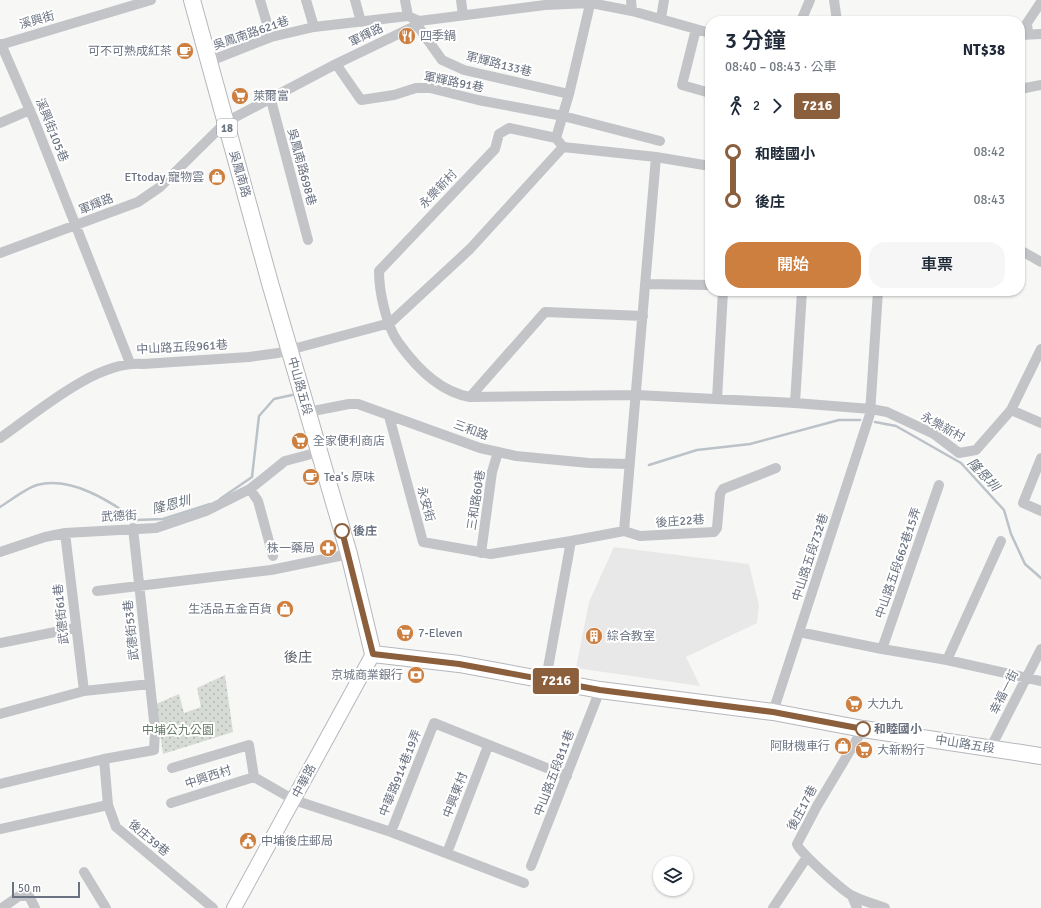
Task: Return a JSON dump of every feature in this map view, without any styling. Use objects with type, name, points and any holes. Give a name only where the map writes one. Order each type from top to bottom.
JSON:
[{"type":"main road","name":"吳鳳南路","points":[[192,0],[263,255]]},
{"type":"main road","name":"中山路五段","points":[[263,255],[349,554],[373,654],[459,664],[600,690],[773,712],[863,729],[1041,756]]},
{"type":"main road","name":"中華路","points":[[234,908],[373,654]]},
{"type":"street","name":"溪興街","points":[[1,44],[151,0]]},
{"type":"street","points":[[260,0],[271,38]]},
{"type":"street","points":[[306,0],[314,27]]},
{"type":"street","points":[[355,0],[361,22]]},
{"type":"street","points":[[405,0],[408,16],[418,23]]},
{"type":"street","points":[[461,0],[463,15]]},
{"type":"street","points":[[631,0],[632,11]]},
{"type":"street","points":[[661,18],[664,0]]},
{"type":"street","points":[[802,16],[810,0]]},
{"type":"street","points":[[834,0],[836,16]]},
{"type":"street","points":[[290,350],[390,323],[470,249],[559,143],[563,116],[591,2]]},
{"type":"street","name":"軍輝路","points":[[0,254],[138,202],[160,187],[226,122],[418,23],[514,5],[591,2],[661,18],[705,32]]},
{"type":"street","points":[[1025,31],[1027,23],[1041,2]]},
{"type":"street","name":"吳鳳南路621巷","points":[[210,61],[271,38],[314,27],[408,16]]},
{"type":"street","name":"軍輝路133巷","points":[[418,23],[442,60],[464,70],[569,94]]},
{"type":"street","points":[[696,29],[682,85],[705,92]]},
{"type":"street","points":[[1025,35],[1041,34]]},
{"type":"street","name":"溪興街105巷","points":[[1,44],[30,110],[76,226]]},
{"type":"street","name":"軍輝路91巷","points":[[336,64],[361,100],[394,95],[416,88],[430,88],[478,100],[563,116],[660,141]]},
{"type":"street","points":[[1025,88],[1041,85]]},
{"type":"street","name":"吳鳳南路698巷","points":[[271,100],[308,240]]},
{"type":"street","points":[[0,123],[30,110]]},
{"type":"street","name":"永樂新村","points":[[705,165],[559,143],[509,128],[499,134],[495,149],[380,271],[379,288],[390,323],[398,341],[421,369],[438,385],[458,395],[470,397],[637,395],[795,403],[871,409],[887,412],[934,434],[960,453],[976,450],[1011,410],[1041,349]]},
{"type":"street","points":[[624,531],[637,395],[656,157]]},
{"type":"street","name":"軍輝路","points":[[76,226],[130,363]]},
{"type":"street","points":[[1025,253],[1041,262]]},
{"type":"street","points":[[645,284],[705,285]]},
{"type":"street","points":[[717,399],[723,296]]},
{"type":"street","points":[[795,403],[802,296]]},
{"type":"street","points":[[871,409],[878,296]]},
{"type":"street","points":[[470,397],[545,312],[643,316]]},
{"type":"street","name":"中山路五段961巷","points":[[0,438],[52,400],[85,379],[130,363],[143,364],[249,357],[290,350]]},
{"type":"street","name":"三和路","points":[[308,412],[349,404],[358,404],[480,448],[516,456],[582,462],[630,464]]},
{"type":"street","name":"中山路五段732巷","points":[[773,712],[871,409]]},
{"type":"street","points":[[1011,410],[1041,423]]},
{"type":"street","name":"永安街","points":[[389,416],[423,542],[481,553]]},
{"type":"street","name":"武德街","points":[[0,552],[45,537],[65,533],[133,528],[156,528],[206,511],[250,489],[285,461],[319,452]]},
{"type":"street","name":"三和路60巷","points":[[481,553],[492,472],[498,452]]},
{"type":"street","points":[[1041,458],[1023,503],[1041,511]]},
{"type":"street","name":"後庄22巷","points":[[481,553],[491,554],[624,531],[640,536],[714,532],[717,528],[720,494],[723,489],[776,468]]},
{"type":"street","name":"中山路五段662巷15弄","points":[[882,650],[939,485]]},
{"type":"street","points":[[250,489],[258,501],[273,556]]},
{"type":"street","name":"武德街53巷","points":[[104,759],[154,750],[155,730],[133,528]]},
{"type":"street","name":"武德街61巷","points":[[65,533],[75,628],[84,691]]},
{"type":"street","points":[[546,679],[571,541]]},
{"type":"street","points":[[946,660],[1001,541]]},
{"type":"street","points":[[97,591],[271,570],[349,554]]},
{"type":"street","points":[[0,643],[75,628]]},
{"type":"street","points":[[799,632],[882,650],[946,660],[1041,681]]},
{"type":"street","name":"幸福一街","points":[[991,748],[1025,678],[1041,649]]},
{"type":"street","points":[[0,714],[84,691],[150,684]]},
{"type":"street","name":"中山路五段811巷","points":[[531,866],[600,690]]},
{"type":"street","name":"中華路914巷19弄","points":[[391,832],[434,723],[488,746]]},
{"type":"street","name":"後庄17巷","points":[[863,729],[817,806],[797,844],[798,849],[852,896],[885,908]]},
{"type":"street","name":"中興西村","points":[[171,803],[254,776],[249,745],[172,768]]},
{"type":"street","points":[[488,746],[567,776]]},
{"type":"street","name":"中興東村","points":[[447,853],[488,746]]},
{"type":"street","points":[[0,784],[104,759]]},
{"type":"street","name":"後庄39巷","points":[[104,759],[108,805],[116,827],[213,908]]},
{"type":"street","points":[[254,776],[294,800],[391,832],[524,883]]},
{"type":"street","points":[[0,829],[108,805]]},
{"type":"street","points":[[773,908],[807,857]]},
{"type":"street","points":[[84,872],[106,908]]},
{"type":"street","points":[[2,908],[19,896],[29,896],[35,908]]},
{"type":"street","points":[[852,896],[857,908]]},
{"type":"shaded area","points":[[614,547],[749,564],[759,606],[757,623],[686,657],[700,686],[576,668],[589,602]]},
{"type":"green space","name":"中埔公九公園","points":[[225,675],[233,732],[163,754],[156,704],[179,694],[184,713],[201,707],[197,688]]},
{"type":"waterway","name":"隆恩圳","points":[[220,499],[252,477],[259,416],[274,399],[292,395]]},
{"type":"waterway","name":"隆恩圳","points":[[649,465],[697,450],[750,444],[839,420],[860,420]]},
{"type":"waterway","name":"隆恩圳","points":[[875,422],[896,426],[961,463],[1004,510],[1011,534],[1025,564],[1041,578]]},
{"type":"waterway","name":"隆恩圳","points":[[0,507],[37,485],[50,483],[63,484],[90,492],[114,505],[136,520],[163,519],[210,504]]},
{"type":"bus line","name":"7216","points":[[342,531],[373,654],[459,664],[600,690],[747,708],[863,729]]},
{"type":"place","name":"四季鍋","points":[[407,36]]},
{"type":"place","name":"可不可熟成紅茶","points":[[185,51]]},
{"type":"place","name":"萊爾富","points":[[240,96]]},
{"type":"place","name":"ETtoday 寵物雲","points":[[217,177]]},
{"type":"place","name":"全家便利商店","points":[[300,441]]},
{"type":"place","name":"Tea's 原味","points":[[311,477]]},
{"type":"place","name":"後庄","points":[[342,531]]},
{"type":"place","name":"株一藥局","points":[[328,548]]},
{"type":"place","name":"生活品五金百貨","points":[[285,609]]},
{"type":"place","name":"7-Eleven","points":[[405,633]]},
{"type":"place","name":"綜合教室","points":[[594,636]]},
{"type":"place","name":"京城商業銀行","points":[[416,675]]},
{"type":"place","name":"大九九","points":[[854,704]]},
{"type":"place","name":"和睦國小","points":[[863,729]]},
{"type":"place","name":"阿財機車行","points":[[843,746]]},
{"type":"place","name":"大新粉行","points":[[864,750]]},
{"type":"place","name":"中埔後庄郵局","points":[[248,841]]},
{"type":"district","name":"後庄","points":[[298,657]]}]
